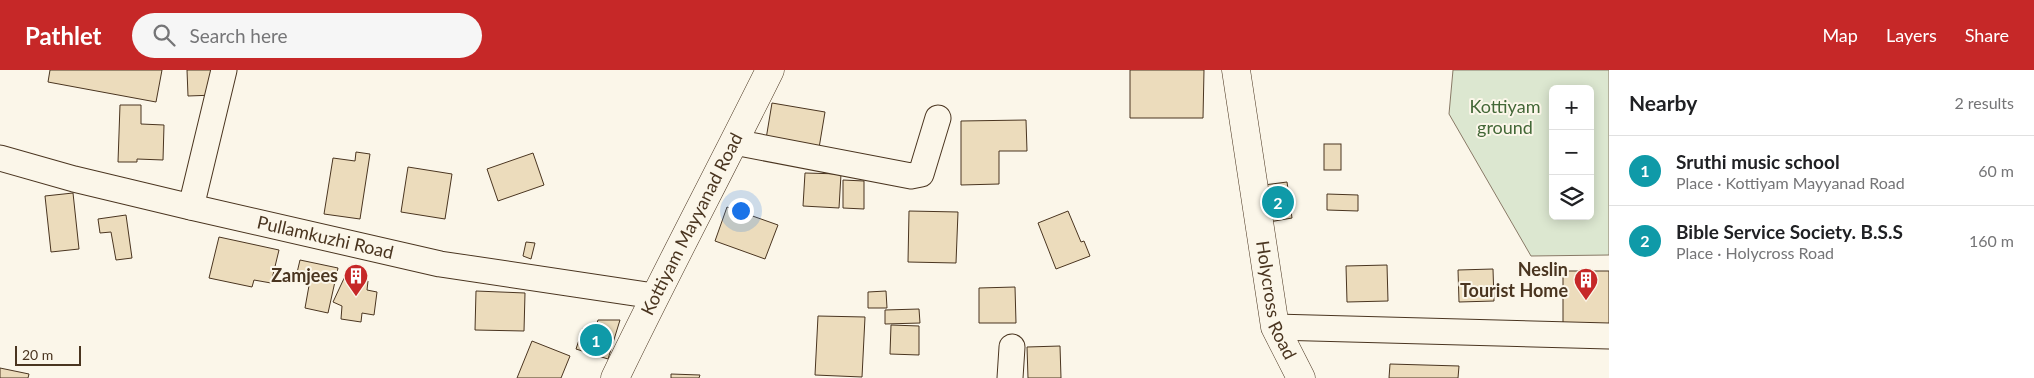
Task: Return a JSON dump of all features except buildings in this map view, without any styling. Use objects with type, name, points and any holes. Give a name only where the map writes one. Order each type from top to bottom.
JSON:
[{"type":"main road","name":"Kottiyam Mayyanad Road","points":[[615,378],[654,296],[770,70]]},
{"type":"main road","name":"Holycross Road","points":[[1236,70],[1276,327],[1301,378]]},
{"type":"street","points":[[190,207],[224,70]]},
{"type":"street","points":[[734,142],[911,176],[920,174],[938,118]]},
{"type":"street","name":"Pullamkuzhi Road","points":[[0,158],[74,179],[190,207],[440,264],[654,296]]},
{"type":"street","points":[[1276,327],[1609,336]]},
{"type":"street","points":[[1010,378],[1012,347]]},
{"type":"green space","name":"Kottiyam ground","points":[[1453,70],[1609,70],[1609,255],[1531,256],[1449,114]]},
{"type":"place","name":"Bible Service Society. B.S.S","points":[[1278,202]]},
{"type":"place","name":"Zamjees","points":[[356,297]]},
{"type":"place","name":"Neslin Tourist Home","points":[[1586,301]]},
{"type":"place","name":"Sruthi music school","points":[[596,340]]}]
